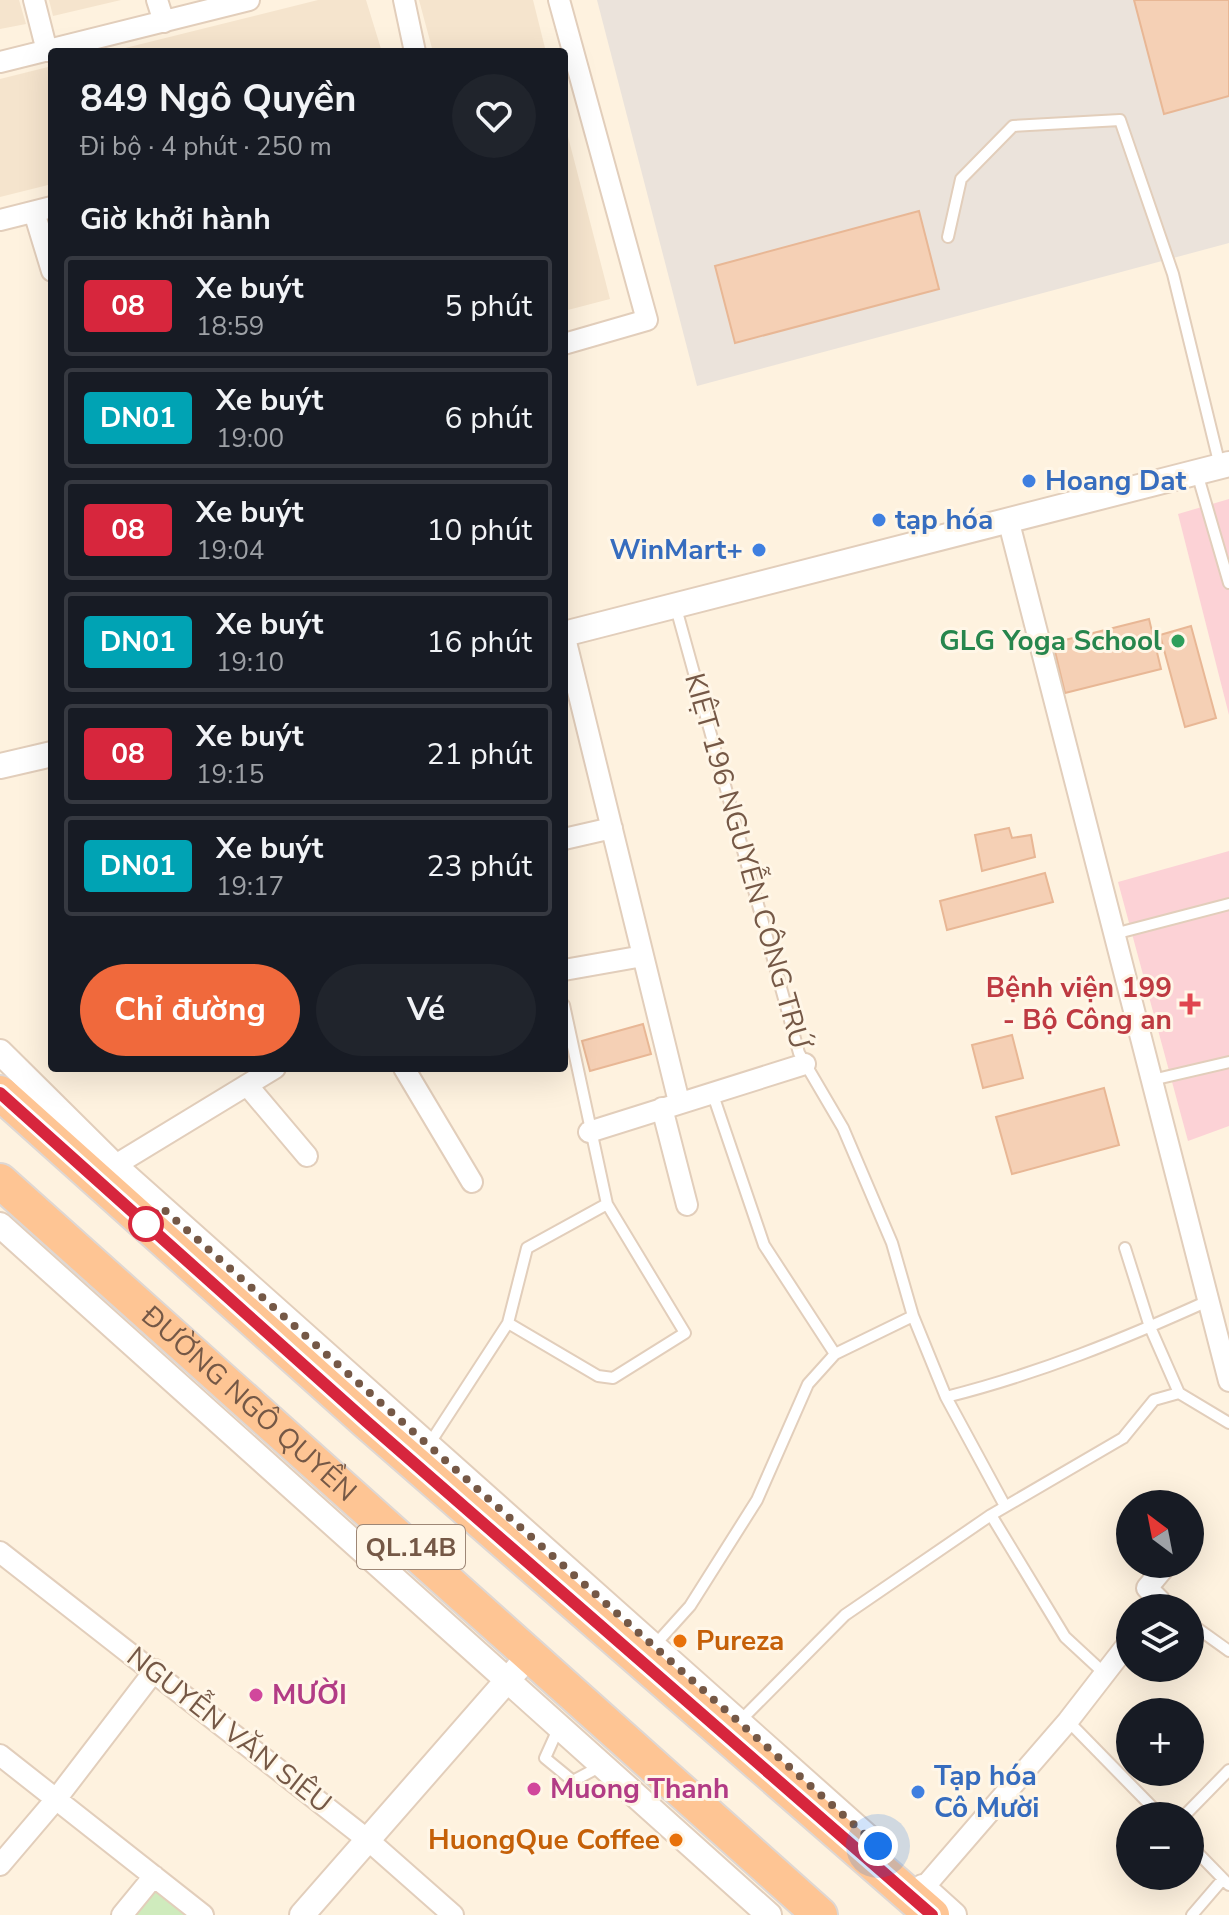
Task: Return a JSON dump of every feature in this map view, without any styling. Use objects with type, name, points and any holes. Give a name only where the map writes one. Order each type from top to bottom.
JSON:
[{"type":"highway","name":"QL.14B","points":[[0,1093],[105,1172],[648,1652],[924,1901]]},
{"type":"highway","name":"ĐƯỜNG NGÔ QUYỀN","points":[[0,1181],[820,1915]]},
{"type":"street","points":[[0,62],[47,51],[34,0]]},
{"type":"street","points":[[157,0],[164,22]]},
{"type":"street","points":[[59,48],[249,0]]},
{"type":"street","points":[[404,0],[414,48]]},
{"type":"street","points":[[559,0],[647,320],[568,343]]},
{"type":"street","points":[[0,220],[43,209],[48,243]]},
{"type":"street","points":[[568,633],[1215,468]]},
{"type":"street","points":[[1008,519],[1152,1080],[1225,1349],[1229,1381]]},
{"type":"street","points":[[568,650],[643,956],[687,1205]]},
{"type":"street","points":[[0,766],[48,755]]},
{"type":"street","points":[[568,838],[612,828]]},
{"type":"street","points":[[568,969],[643,956]]},
{"type":"street","points":[[0,1052],[105,1172],[268,1072]]},
{"type":"street","points":[[589,1132],[805,1064]]},
{"type":"street","points":[[406,1072],[472,1182]]},
{"type":"street","points":[[247,1085],[307,1156]]},
{"type":"street","name":"ĐƯỜNG NGÔ QUYỀN","points":[[0,1225],[769,1915]]},
{"type":"street","name":"NGUYỄN VĂN SIÊU","points":[[0,1552],[155,1670],[368,1840],[453,1915]]},
{"type":"street","points":[[1152,1594],[1147,1588],[1155,1578]]},
{"type":"street","points":[[302,1915],[532,1654]]},
{"type":"street","points":[[954,1915],[924,1901],[1116,1659]]},
{"type":"street","points":[[0,1865],[57,1798],[155,1670]]},
{"type":"street","points":[[0,1755],[203,1915]]},
{"type":"street","points":[[122,1915],[154,1876]]},
{"type":"lane","points":[[948,237],[961,179],[1013,126],[1120,120],[1173,274],[1215,468],[1229,583]]},
{"type":"lane","name":"KIỆT 196 NGUYỄN CÔNG TRỨ","points":[[675,605],[795,1039],[805,1064],[843,1128],[892,1243],[913,1316],[946,1397],[1005,1506]]},
{"type":"lane","points":[[1114,934],[1229,904]]},
{"type":"lane","points":[[508,1323],[598,1376],[613,1378],[685,1333],[607,1204],[568,1025]]},
{"type":"lane","points":[[1152,1080],[1229,1062]]},
{"type":"lane","points":[[712,1092],[764,1245],[835,1354]]},
{"type":"lane","points":[[422,1455],[508,1323],[527,1248],[607,1204]]},
{"type":"lane","points":[[1125,1248],[1150,1327],[1179,1393],[1229,1423]]},
{"type":"lane","points":[[946,1397],[1016,1379],[1210,1300]]},
{"type":"lane","points":[[648,1652],[690,1606],[757,1500],[808,1384],[835,1354],[913,1316]]},
{"type":"lane","points":[[733,1729],[845,1615],[1005,1506],[1123,1438],[1154,1400],[1179,1393]]},
{"type":"lane","points":[[991,1515],[1065,1637],[1105,1674]]},
{"type":"lane","points":[[1204,1633],[1229,1651]]},
{"type":"lane","points":[[1068,1721],[1147,1802]]},
{"type":"lane","points":[[559,1725],[545,1758],[573,1781],[603,1765]]},
{"type":"lane","points":[[1198,1802],[1229,1770]]},
{"type":"lane","points":[[1192,1915],[1226,1882],[1204,1859]]},
{"type":"shaded area","points":[[0,0],[19,0],[26,24],[0,29]]},
{"type":"shaded area","points":[[49,0],[121,0],[53,16]]},
{"type":"shaded area","points":[[318,0],[366,0],[381,48],[125,48]]},
{"type":"shaded area","points":[[419,0],[533,0],[545,48],[432,48]]},
{"type":"shaded area","points":[[597,0],[1229,0],[1229,243],[697,386]]},
{"type":"shaded area","points":[[48,67],[48,185],[0,197],[0,79]]},
{"type":"shaded area","points":[[568,136],[610,299],[568,310]]},
{"type":"shaded area","points":[[1229,499],[1229,715],[1178,514]]},
{"type":"shaded area","name":"Bệnh viện 199 - Bộ Công an","points":[[1229,851],[1229,1126],[1188,1141],[1118,882]]},
{"type":"green space","points":[[152,1888],[187,1915],[131,1915]]},
{"type":"building","points":[[1134,0],[1229,0],[1229,96],[1164,114]]},
{"type":"building","points":[[919,211],[939,289],[735,343],[715,266]]},
{"type":"building","points":[[1149,619],[1161,669],[1065,693],[1053,643]]},
{"type":"building","points":[[1191,626],[1216,718],[1185,727],[1160,635]]},
{"type":"building","points":[[1009,828],[1012,838],[1031,835],[1035,857],[982,871],[975,835]]},
{"type":"building","points":[[1045,873],[1053,902],[947,930],[940,901]]},
{"type":"building","points":[[643,1024],[651,1054],[590,1071],[582,1041]]},
{"type":"building","points":[[1012,1035],[1023,1078],[983,1088],[972,1045]]},
{"type":"building","points":[[1104,1088],[1119,1145],[1012,1174],[996,1117]]},
{"type":"bus line","name":"08","points":[[0,1093],[367,1422],[932,1915]]},
{"type":"place","name":"Hoang Dat","points":[[1029,481]]},
{"type":"place","name":"tạp hóa","points":[[879,520]]},
{"type":"place","name":"WinMart+","points":[[759,550]]},
{"type":"place","name":"GLG Yoga School","points":[[1178,641]]},
{"type":"place","name":"Bệnh viện 199 - Bộ Công an","points":[[1190,1004]]},
{"type":"place","name":"Pureza","points":[[680,1641]]},
{"type":"place","name":"MƯỜI","points":[[256,1695]]},
{"type":"place","name":"Muong Thanh","points":[[534,1789]]},
{"type":"place","name":"Tạp hóa Cô Mười","points":[[918,1792]]},
{"type":"place","name":"HuongQue Coffee","points":[[676,1840]]},
{"type":"route","points":[[146,1224],[161,1207],[655,1644],[878,1846]]}]
